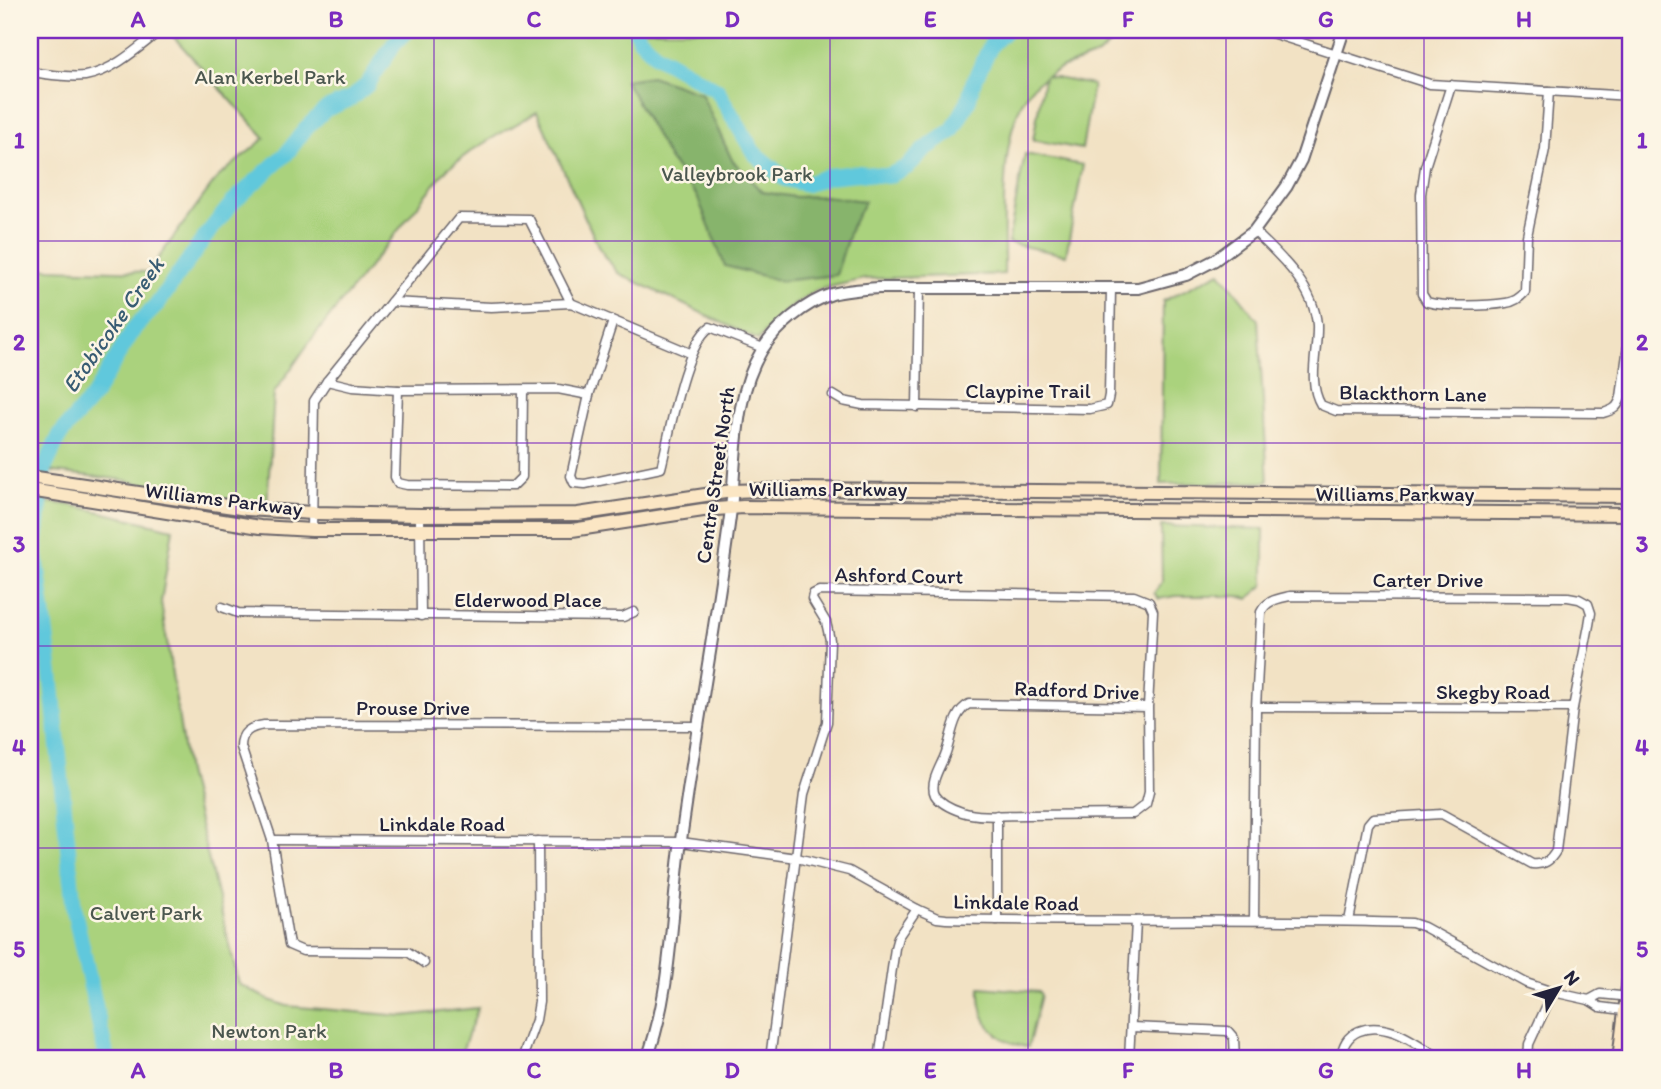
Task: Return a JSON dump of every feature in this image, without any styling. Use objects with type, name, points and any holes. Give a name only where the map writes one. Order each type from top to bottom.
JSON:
[{"type":"main road","name":"Williams Parkway","points":[[30,477],[63,489],[260,527],[312,530],[572,530],[731,507],[1631,514]]},
{"type":"main road","name":"Williams Parkway","points":[[30,490],[63,489],[247,509],[420,515],[578,514],[732,491],[794,489],[1631,496]]},
{"type":"main road","points":[[1619,1059],[1629,1004],[1631,963]]},
{"type":"street","points":[[30,72],[69,77],[101,72],[161,30]]},
{"type":"street","points":[[1262,30],[1430,84],[1631,96]]},
{"type":"street","name":"Centre Street North","points":[[647,1059],[655,1038],[664,981],[697,726],[731,507],[737,424],[749,375],[763,348],[801,311],[828,295],[879,288],[1138,288],[1186,275],[1215,260],[1254,231],[1276,204],[1301,160],[1344,30]]},
{"type":"street","points":[[1451,85],[1425,167],[1421,194],[1422,294],[1427,302],[1444,304],[1508,303],[1519,299],[1525,292],[1527,236],[1545,149],[1549,91]]},
{"type":"street","points":[[312,530],[314,401],[327,381],[458,218],[529,219],[571,303]]},
{"type":"street","name":"Blackthorn Lane","points":[[1254,231],[1298,277],[1305,291],[1317,324],[1315,392],[1321,405],[1336,411],[1610,411],[1616,408],[1621,397],[1631,325]]},
{"type":"street","points":[[918,407],[919,288]]},
{"type":"street","name":"Claypine Trail","points":[[833,395],[843,401],[863,405],[1090,409],[1107,405],[1111,289]]},
{"type":"street","points":[[391,302],[491,307],[571,303],[691,353]]},
{"type":"street","points":[[613,321],[589,395],[570,476],[574,483],[586,484],[661,468],[691,353],[704,331],[710,327],[763,348]]},
{"type":"street","points":[[327,381],[352,387],[398,390],[558,389],[589,395]]},
{"type":"street","points":[[398,390],[398,483],[509,486],[513,486],[522,477],[523,391]]},
{"type":"street","points":[[420,515],[421,616]]},
{"type":"street","name":"Ashford Court","points":[[797,858],[804,794],[827,722],[830,640],[826,622],[812,599],[813,594],[819,591],[1141,597],[1149,602],[1153,611],[1148,708]]},
{"type":"street","name":"Carter Drive","points":[[1256,707],[1261,612],[1265,604],[1274,599],[1304,596],[1579,599],[1588,604],[1591,613],[1573,708]]},
{"type":"street","name":"Elderwood Place","points":[[222,607],[238,613],[421,616],[623,617],[634,612]]},
{"type":"street","name":"Radford Drive","points":[[969,704],[1148,708],[1149,792],[1146,804],[1141,810],[1133,814],[997,815],[964,813],[943,803],[934,793],[934,784],[957,714],[962,707],[969,704]]},
{"type":"street","points":[[1254,920],[1256,707]]},
{"type":"street","name":"Skegby Road","points":[[1256,707],[1573,708],[1556,851],[1551,859],[1542,865],[1532,863],[1442,814],[1373,818],[1368,824],[1349,921]]},
{"type":"street","name":"Prouse Drive","points":[[272,840],[241,747],[241,738],[255,726],[697,726]]},
{"type":"street","points":[[997,815],[997,920]]},
{"type":"street","points":[[272,840],[289,944],[303,951],[408,953],[424,963]]},
{"type":"street","name":"Linkdale Road","points":[[272,840],[681,842],[797,858],[849,871],[937,918],[1412,923],[1527,983],[1589,1000],[1600,1007],[1629,1004]]},
{"type":"street","points":[[522,1059],[536,1020],[539,1002],[538,841]]},
{"type":"street","points":[[770,1059],[797,858]]},
{"type":"street","points":[[879,1059],[895,948],[898,937],[917,909]]},
{"type":"street","points":[[1129,1059],[1136,921]]},
{"type":"street","points":[[1528,1059],[1537,1025],[1553,992]]},
{"type":"street","name":"Linkdale Road","points":[[1589,1000],[1600,994],[1629,1004]]},
{"type":"street","points":[[1131,1027],[1228,1031],[1236,1045],[1235,1059]]},
{"type":"street","points":[[1341,1059],[1342,1048],[1349,1036],[1362,1029],[1394,1032],[1442,1059]]},
{"type":"green space","name":"Valleybrook Park","points":[[175,30],[1125,30],[1098,55],[1046,76],[1093,85],[1082,149],[1033,140],[1044,78],[1028,92],[1017,113],[1006,167],[1004,274],[865,279],[816,290],[781,314],[758,340],[618,273],[599,248],[537,112],[474,149],[447,169],[311,340],[274,393],[267,506],[124,480],[30,469],[30,265],[50,269],[148,272],[217,178],[265,138],[171,34]]},
{"type":"green space","points":[[651,76],[701,93],[732,160],[762,192],[865,201],[851,227],[836,275],[781,281],[725,266],[697,196],[669,159],[625,80]]},
{"type":"green space","points":[[1025,154],[1083,165],[1066,255],[1008,243]]},
{"type":"green space","points":[[1220,272],[1258,320],[1268,482],[1161,484],[1163,301]]},
{"type":"green space","name":"Calvert Park","points":[[30,500],[71,505],[173,529],[161,602],[187,772],[239,984],[287,1006],[403,1016],[478,1008],[459,1059],[30,1059]]},
{"type":"green space","points":[[1161,526],[1264,529],[1264,585],[1248,599],[1238,596],[1175,596],[1159,599],[1154,593],[1162,582]]},
{"type":"green space","points":[[980,987],[1039,992],[1041,995],[1028,1047],[1006,1040],[990,1028],[982,1010]]},
{"type":"waterway","name":"Etobicoke Creek","points":[[107,1059],[74,910],[51,674],[35,548],[44,469],[60,435],[94,395],[135,327],[156,306],[233,202],[287,153],[306,128],[326,109],[350,99],[367,85],[394,44],[408,30]]},
{"type":"waterway","name":"Etobicoke Creek","points":[[636,30],[639,38],[656,55],[717,90],[754,153],[785,179],[807,184],[828,176],[858,173],[888,176],[907,167],[925,149],[952,131],[968,102],[973,83],[991,45],[1006,30]]},
{"type":"park label","name":"Alan Kerbel Park","points":[[270,76]]},
{"type":"park label","name":"Newton Park","points":[[269,1030]]}]
